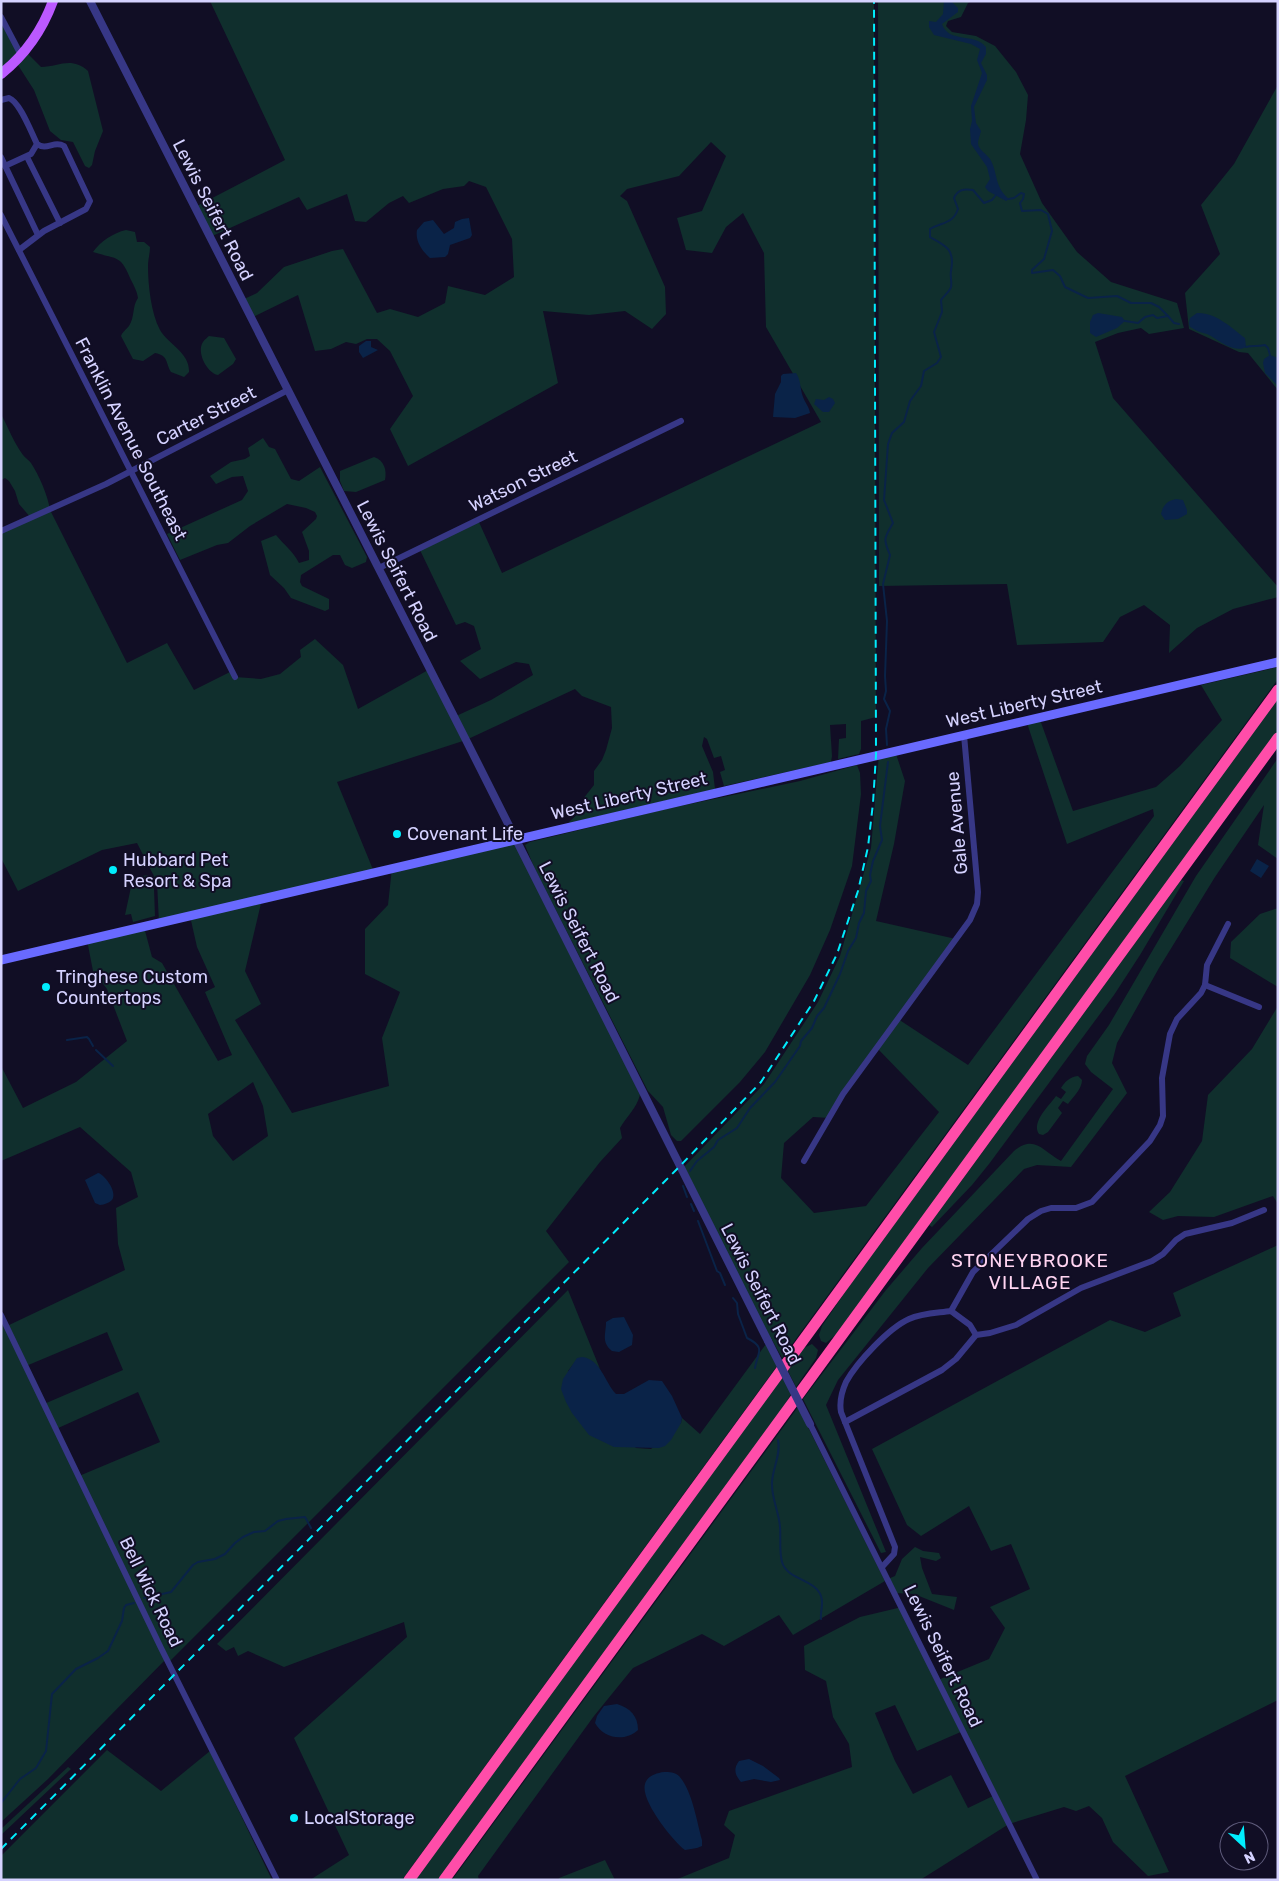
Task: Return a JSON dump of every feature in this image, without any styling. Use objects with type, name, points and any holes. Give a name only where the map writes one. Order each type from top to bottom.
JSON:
[{"type":"highway","points":[[409,1880],[1278,690]]},
{"type":"highway","points":[[444,1880],[1278,738]]},
{"type":"main road","points":[[1,74],[33,42],[42,27],[53,1]]},
{"type":"main road","name":"West Liberty Street","points":[[1,960],[1278,662]]},
{"type":"street","name":"Lewis Seifert Road","points":[[90,1],[379,568],[882,1567],[1037,1880]]},
{"type":"street","points":[[1,17],[22,55]]},
{"type":"street","points":[[1,100],[12,99],[25,118],[37,144],[44,147],[58,143],[64,146],[90,203],[86,209],[38,235],[19,250]]},
{"type":"street","points":[[5,166],[27,157],[37,144]]},
{"type":"street","points":[[1,157],[38,235]]},
{"type":"street","points":[[27,157],[60,223]]},
{"type":"street","name":"Franklin Avenue Southeast","points":[[1,215],[235,677]]},
{"type":"street","name":"Carter Street","points":[[1,531],[78,498],[288,390]]},
{"type":"street","name":"Watson Street","points":[[379,568],[681,421]]},
{"type":"street","name":"Gale Avenue","points":[[804,1161],[843,1094],[968,922],[976,908],[978,892],[964,735]]},
{"type":"street","points":[[951,1311],[973,1272],[1028,1219],[1046,1210],[1076,1208],[1092,1202],[1150,1141],[1164,1116],[1162,1078],[1170,1034],[1177,1019],[1200,995],[1205,985],[1207,965],[1228,924]]},
{"type":"street","points":[[1205,985],[1259,1007]]},
{"type":"street","points":[[845,1422],[942,1370],[956,1359],[976,1335],[990,1334],[1016,1325],[1081,1288],[1157,1258],[1185,1234],[1232,1223],[1264,1210]]},
{"type":"street","points":[[882,1567],[894,1554],[895,1547],[840,1407],[846,1382],[859,1364],[900,1324],[913,1318],[951,1311],[970,1325],[976,1335]]},
{"type":"street","name":"Bell Wick Road","points":[[1,1315],[277,1880]]},
{"type":"green space","points":[[210,1],[874,1],[876,717],[861,721],[861,749],[859,754],[838,759],[839,739],[846,738],[846,724],[830,725],[831,762],[724,786],[720,772],[725,770],[721,756],[714,758],[707,739],[704,737],[702,746],[713,772],[715,789],[570,823],[583,809],[583,799],[594,785],[594,771],[602,760],[612,728],[611,707],[582,696],[575,689],[466,740],[337,782],[374,872],[262,899],[245,971],[261,1004],[235,1020],[292,1113],[389,1086],[382,1038],[400,992],[365,974],[365,929],[388,905],[392,868],[516,839],[640,1095],[634,1108],[620,1128],[622,1138],[600,1162],[546,1231],[569,1262],[169,1662],[165,1660],[48,1779],[1,1822],[1,1315],[7,1326],[125,1270],[118,1244],[116,1208],[138,1197],[131,1172],[80,1127],[1,1161],[1,1066],[23,1108],[76,1082],[127,1041],[107,989],[93,971],[87,940],[144,927],[152,957],[162,963],[218,1061],[232,1055],[205,992],[215,987],[197,947],[190,916],[159,923],[157,882],[137,843],[102,850],[18,891],[1,858],[1,531],[31,518],[19,504],[15,491],[9,481],[5,478],[1,480],[1,414],[20,450],[37,473],[50,510],[127,663],[167,643],[194,690],[232,671],[235,677],[261,679],[280,674],[301,657],[300,650],[315,639],[343,665],[358,709],[430,669],[454,717],[491,700],[533,675],[529,664],[516,662],[480,679],[460,661],[481,649],[474,626],[465,622],[456,625],[419,548],[478,520],[502,573],[821,422],[766,327],[764,253],[743,213],[726,227],[712,253],[686,250],[677,218],[702,211],[726,156],[711,142],[679,176],[627,189],[620,196],[627,201],[665,287],[666,314],[652,329],[625,311],[589,315],[543,311],[558,383],[408,466],[390,429],[413,396],[390,351],[377,339],[367,339],[356,344],[346,342],[331,349],[315,351],[298,295],[251,318],[242,300],[257,293],[284,267],[343,249],[377,313],[390,309],[418,317],[445,303],[448,286],[485,295],[514,277],[512,239],[486,187],[469,181],[464,186],[443,189],[409,203],[403,196],[389,203],[366,222],[355,221],[347,194],[307,210],[299,197],[210,237],[195,207],[285,160]],"holes":[[[253,1082],[263,1106],[268,1136],[233,1161],[213,1136],[208,1114]],[[107,1332],[123,1370],[44,1404],[26,1366]],[[138,1392],[160,1442],[79,1476],[56,1429]]]},
{"type":"green space","points":[[878,1],[972,1],[968,3],[961,17],[948,21],[946,26],[952,32],[976,36],[995,46],[1016,72],[1028,95],[1020,154],[1042,203],[1077,252],[1111,282],[1177,303],[1184,328],[1149,334],[1141,328],[1118,333],[1095,342],[1113,398],[1278,587],[1278,597],[1233,609],[1197,628],[1169,653],[1170,625],[1144,605],[1120,617],[1103,642],[1017,645],[1007,584],[879,586]]},
{"type":"green space","points":[[1,19],[21,55],[25,51],[41,67],[70,63],[76,64],[88,71],[103,131],[92,165],[89,168],[85,166],[73,142],[61,140],[50,131],[34,90],[16,62],[1,74]]},
{"type":"green space","points":[[1278,85],[1278,390],[1248,353],[1239,352],[1189,329],[1185,293],[1220,254],[1201,205],[1234,164]]},
{"type":"green space","points":[[126,230],[135,232],[137,242],[144,242],[150,247],[148,264],[149,282],[154,316],[160,330],[183,354],[186,360],[189,372],[184,377],[171,372],[165,358],[159,354],[155,353],[143,361],[133,359],[121,336],[131,323],[138,298],[137,293],[121,262],[93,252],[108,238]]},
{"type":"green space","points":[[209,336],[224,338],[236,359],[233,364],[218,375],[210,370],[202,356],[201,346]]},
{"type":"green space","points":[[263,438],[269,447],[275,449],[291,479],[299,481],[320,467],[367,557],[366,562],[352,568],[345,565],[340,555],[333,555],[301,575],[300,582],[302,586],[329,599],[329,609],[325,611],[291,598],[284,588],[270,575],[261,541],[276,535],[299,563],[309,560],[309,551],[302,532],[316,519],[315,512],[287,504],[250,526],[228,543],[217,545],[180,560],[167,534],[242,500],[248,491],[243,476],[232,477],[216,484],[210,476],[231,462],[250,456],[248,448]]},
{"type":"green space","points":[[374,457],[380,460],[384,466],[385,480],[356,492],[344,491],[340,481],[340,471]]},
{"type":"green space","points":[[1278,667],[1278,679],[782,1358],[771,1338],[768,1341],[682,1169],[764,1084],[818,1002],[840,956],[871,848],[879,754],[895,751],[905,781],[894,844],[876,921],[956,939],[898,1019],[968,1065],[1154,816],[1153,809],[1067,844],[1026,720],[1039,717],[1073,811],[1156,787],[1180,766],[1222,720],[1201,685]],"holes":[[[877,1048],[939,1112],[866,1206],[814,1213],[781,1178],[784,1143],[813,1117],[830,1118]]]},
{"type":"green space","points":[[1278,696],[1278,731],[839,1332],[826,1343],[821,1341],[819,1335],[822,1326],[882,1238]]},
{"type":"green space","points":[[1278,758],[1278,859],[1258,845],[1264,805],[1215,877],[1159,968],[1117,1043],[1112,1063],[1127,1093],[1071,1167],[1037,1165],[1024,1169],[928,1268],[838,1380],[826,1405],[886,1552],[881,1553],[803,1399],[886,1290],[922,1248],[1014,1151],[1021,1146],[1033,1144],[1061,1161],[1113,1089],[1091,1072],[1085,1064],[1087,1056],[1109,1025],[1196,876]]},
{"type":"green space","points":[[857,765],[860,773],[861,794],[852,866],[830,930],[810,975],[765,1052],[740,1082],[681,1141],[677,1141],[671,1135],[663,1107],[648,1091],[534,867],[525,845],[530,842],[666,809],[800,781]]},
{"type":"green space","points":[[148,875],[154,889],[155,916],[133,922],[131,914],[125,915],[132,883],[135,882],[135,877]]},
{"type":"green space","points":[[1181,880],[1184,881],[1114,995],[989,1164],[932,1227],[929,1225]]},
{"type":"green space","points":[[1278,908],[1278,987],[1230,958],[1231,942],[1260,914]]},
{"type":"green space","points":[[1278,1006],[1278,1204],[1273,1196],[1214,1217],[1178,1216],[1163,1220],[1149,1212],[1170,1192],[1202,1141],[1208,1095],[1252,1049]]},
{"type":"green space","points":[[1078,1076],[1082,1080],[1081,1087],[1077,1093],[1068,1104],[1063,1101],[1058,1108],[1062,1113],[1048,1132],[1043,1135],[1039,1134],[1037,1124],[1042,1114],[1056,1096],[1061,1099],[1066,1092],[1061,1088],[1066,1082],[1072,1077]]},
{"type":"green space","points":[[1278,1245],[1278,1700],[1125,1776],[1169,1872],[1148,1876],[1113,1842],[1102,1818],[1089,1806],[1076,1811],[1064,1807],[1009,1824],[920,1880],[675,1880],[729,1858],[735,1835],[724,1825],[729,1811],[852,1767],[849,1744],[833,1717],[826,1681],[805,1670],[804,1646],[860,1617],[902,1607],[938,1680],[989,1659],[1005,1628],[990,1607],[1030,1589],[1011,1544],[991,1551],[969,1506],[921,1536],[907,1525],[872,1449],[1110,1320],[1145,1332],[1181,1316],[1173,1293]],"holes":[[[895,1705],[917,1751],[963,1731],[995,1795],[968,1808],[951,1775],[913,1794],[895,1761],[875,1713]]]},
{"type":"green space","points":[[568,1290],[600,1369],[592,1361],[575,1362],[568,1371],[636,1448],[651,1449],[681,1423],[682,1418],[700,1434],[766,1344],[777,1366],[402,1880],[310,1880],[349,1855],[294,1738],[407,1637],[404,1622],[284,1667],[248,1651],[238,1656],[234,1647],[226,1651],[217,1644]]},
{"type":"green space","points":[[812,1344],[818,1350],[816,1358],[796,1387],[787,1369],[802,1349]]},
{"type":"green space","points":[[782,1375],[791,1394],[778,1416],[439,1880],[413,1880]]},
{"type":"green space","points":[[798,1407],[885,1581],[793,1635],[779,1615],[724,1646],[702,1634],[633,1668],[594,1716],[478,1876],[479,1880],[452,1880]]},
{"type":"green space","points":[[915,1547],[923,1551],[939,1553],[941,1558],[936,1561],[920,1557],[922,1568],[932,1594],[957,1597],[954,1610],[914,1594],[895,1593],[888,1579],[895,1576],[902,1559]]},
{"type":"green space","points":[[107,1750],[161,1791],[210,1751],[272,1880],[1,1880],[1,1856]]},
{"type":"green space","points":[[68,1767],[71,1769],[1,1835],[1,1829]]},
{"type":"green space","points":[[605,1860],[615,1880],[558,1880],[559,1878]]},
{"type":"water","points":[[944,1],[951,1],[958,8],[958,12],[942,24],[945,30],[956,36],[975,40],[986,47],[986,54],[981,63],[987,75],[987,80],[974,107],[976,123],[981,131],[978,143],[979,148],[989,157],[1001,190],[1009,199],[1006,201],[988,191],[985,187],[990,179],[987,167],[971,144],[971,106],[982,73],[977,60],[980,49],[971,44],[934,35],[929,27],[929,21],[936,22],[943,14]]},
{"type":"water","points":[[469,218],[472,235],[470,238],[450,245],[448,254],[445,257],[430,258],[418,242],[417,230],[424,222],[433,220],[444,234],[454,228],[455,222]]},
{"type":"water","points":[[1098,313],[1122,317],[1125,321],[1117,328],[1096,337],[1090,333],[1090,322],[1093,315]]},
{"type":"water","points":[[1197,313],[1210,315],[1229,325],[1245,338],[1246,347],[1236,349],[1191,327],[1189,324],[1190,318]]},
{"type":"water","points":[[366,341],[371,341],[371,347],[378,350],[363,358],[359,352],[359,346]]},
{"type":"water","points":[[1270,355],[1278,358],[1278,386],[1265,373],[1264,359]]},
{"type":"water","points":[[796,373],[810,413],[795,418],[773,417],[775,394],[781,382],[781,376],[783,374]]},
{"type":"water","points":[[829,397],[835,403],[829,412],[823,412],[814,404],[816,399],[824,400]]},
{"type":"water","points":[[1176,499],[1183,500],[1187,514],[1178,519],[1165,520],[1161,514],[1163,508],[1168,502]]},
{"type":"water","points":[[1257,859],[1269,866],[1261,878],[1250,871]]},
{"type":"water","points":[[98,1173],[109,1183],[113,1191],[111,1201],[102,1205],[95,1203],[85,1180]]},
{"type":"water","points":[[624,1317],[633,1335],[632,1345],[619,1352],[612,1351],[605,1341],[606,1322],[613,1318]]},
{"type":"water","points":[[582,1357],[594,1362],[616,1394],[624,1394],[649,1380],[662,1381],[672,1396],[682,1418],[671,1440],[665,1446],[659,1448],[614,1447],[589,1435],[572,1413],[561,1389],[563,1379],[577,1358]]},
{"type":"water","points":[[617,1704],[629,1710],[635,1717],[638,1730],[633,1734],[615,1737],[604,1733],[595,1723],[597,1716],[604,1706]]},
{"type":"water","points":[[749,1759],[763,1766],[780,1780],[771,1782],[754,1779],[741,1782],[735,1769],[739,1761]]},
{"type":"water","points":[[672,1772],[684,1782],[691,1798],[702,1846],[685,1850],[673,1838],[652,1810],[647,1800],[645,1784],[652,1775]]},
{"type":"waterway","points":[[887,745],[886,729],[890,711],[884,699],[886,691],[887,621],[883,584],[890,555],[886,539],[893,523],[884,500],[888,444],[892,433],[904,422],[910,401],[921,386],[924,371],[937,363],[941,357],[934,332],[942,312],[941,300],[951,287],[951,253],[945,246],[930,237],[930,229],[947,222],[956,214],[958,209],[954,198],[959,191],[973,190],[984,203],[992,200],[996,195]]},
{"type":"waterway","points":[[1009,199],[1021,193],[1024,194],[1020,203],[1022,211],[1041,210],[1048,214],[1052,231],[1044,259],[1032,270],[1032,273],[1053,270],[1060,276],[1065,287],[1088,298],[1117,296],[1131,303],[1151,303],[1159,307],[1168,316]]},
{"type":"waterway","points":[[1125,321],[1138,323],[1145,317],[1153,315],[1157,318],[1168,316],[1174,323],[1179,324]]},
{"type":"waterway","points":[[1246,347],[1265,345],[1270,355]]},
{"type":"waterway","points":[[690,1171],[697,1161],[714,1147],[718,1140],[737,1128],[750,1108],[775,1082],[824,1008],[840,974],[848,951],[856,938],[859,923],[864,913],[866,891],[871,881],[870,875],[873,861],[882,840],[880,826],[888,762]]},
{"type":"waterway","points":[[67,1040],[87,1037],[93,1046]]},
{"type":"waterway","points":[[96,1050],[113,1066]]},
{"type":"waterway","points":[[683,1186],[687,1197]]},
{"type":"waterway","points":[[691,1204],[694,1211]]},
{"type":"waterway","points":[[698,1221],[717,1271],[720,1273],[725,1285]]},
{"type":"waterway","points":[[733,1298],[737,1303],[738,1314],[747,1338],[759,1348],[755,1368]]},
{"type":"waterway","points":[[778,1440],[779,1445],[772,1488],[779,1521],[782,1562],[789,1573],[818,1590],[822,1599],[821,1619]]},
{"type":"waterway","points":[[144,1598],[171,1592],[193,1565],[225,1554],[243,1537],[254,1532],[265,1531],[278,1521],[305,1517],[311,1528]]},
{"type":"waterway","points":[[1,1803],[20,1779],[36,1768],[46,1751],[52,1694],[76,1669],[108,1651],[122,1621],[124,1608],[126,1605],[134,1603]]},
{"type":"railway","points":[[1,1849],[680,1166],[761,1082],[814,1001],[837,954],[858,891],[868,847],[876,755],[874,1]]},
{"type":"place","name":"Covenant Life","points":[[397,834]]},
{"type":"place","name":"Hubbard Pet Resort & Spa","points":[[113,870]]},
{"type":"place","name":"Tringhese Custom Countertops","points":[[46,987]]},
{"type":"place","name":"LocalStorage","points":[[294,1818]]},
{"type":"district","name":"STONEYBROOKE VILLAGE","points":[[1030,1271]]}]
